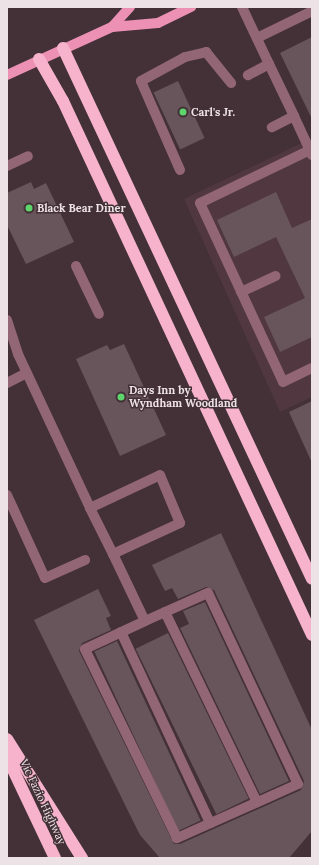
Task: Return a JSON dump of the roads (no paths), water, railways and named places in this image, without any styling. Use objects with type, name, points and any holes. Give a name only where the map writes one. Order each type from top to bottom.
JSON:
[{"type":"highway","points":[[63,48],[312,579]]},
{"type":"highway","points":[[39,59],[63,101],[312,635]]},
{"type":"highway","points":[[7,739],[82,858]]},
{"type":"highway","name":"Vic Fazio Highway","points":[[7,757],[55,858]]},
{"type":"main road","points":[[112,27],[130,7]]},
{"type":"main road","points":[[7,75],[63,48],[112,27],[158,23],[192,7]]},
{"type":"lane","points":[[242,7],[294,116],[308,136],[311,153],[200,203],[283,382],[312,368]]},
{"type":"lane","points":[[257,38],[312,11]]},
{"type":"lane","points":[[180,170],[141,81],[185,57],[206,52],[231,83]]},
{"type":"lane","points":[[248,75],[270,64]]},
{"type":"lane","points":[[272,127],[294,116]]},
{"type":"lane","points":[[7,166],[28,156]]},
{"type":"lane","points":[[76,266],[100,314]]},
{"type":"lane","points":[[242,292],[276,276]]},
{"type":"lane","points":[[7,320],[27,373],[90,508],[145,620]]},
{"type":"lane","points":[[7,383],[27,373]]},
{"type":"lane","points":[[90,508],[160,475],[180,523],[113,554]]},
{"type":"lane","points":[[7,495],[45,578],[85,560]]},
{"type":"lane","points":[[208,593],[298,784],[177,838],[85,649],[145,620],[208,593]]},
{"type":"lane","points":[[165,612],[258,802]]},
{"type":"lane","points":[[121,632],[210,823]]},
{"type":"place","name":"Carl's Jr.","points":[[183,112]]},
{"type":"place","name":"Black Bear Diner","points":[[29,208]]},
{"type":"place","name":"Days Inn by Wyndham Woodland","points":[[121,397]]}]
